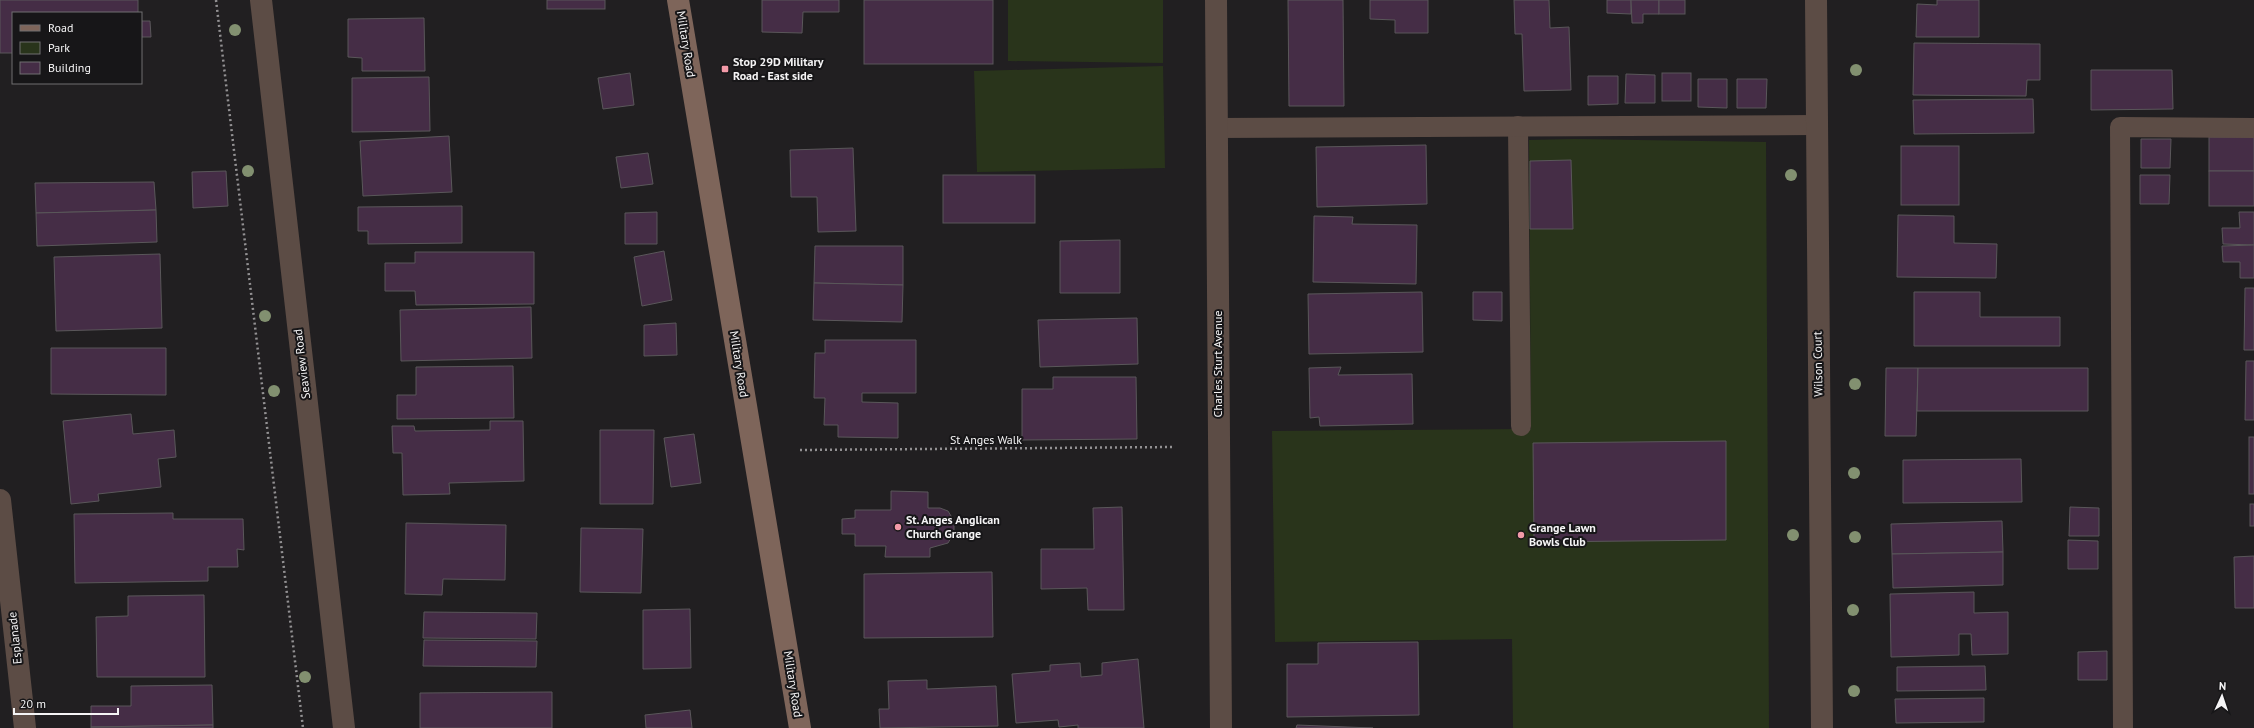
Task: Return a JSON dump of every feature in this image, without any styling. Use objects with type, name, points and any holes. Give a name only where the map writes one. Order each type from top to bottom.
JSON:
[{"type":"main road","name":"Military Road","points":[[678,0],[800,728]]},
{"type":"street","name":"Seaview Road","points":[[261,0],[344,728]]},
{"type":"street","name":"Charles Sturt Avenue","points":[[1216,0],[1220,728]]},
{"type":"street","name":"Wilson Court","points":[[1816,0],[1815,125],[1822,728]]},
{"type":"street","name":"Esplanade","points":[[0,500],[25,728]]},
{"type":"lane","points":[[1216,128],[1815,125]]},
{"type":"lane","points":[[1518,126],[1521,426]]},
{"type":"lane","points":[[2123,728],[2120,127],[2254,128]]},
{"type":"path","points":[[216,0],[303,728]]},
{"type":"path","name":"St Anges Walk","points":[[800,450],[1173,448]]},
{"type":"green space","points":[[1008,0],[1163,0],[1163,63],[1008,61]]},
{"type":"green space","points":[[1163,66],[1165,168],[977,172],[974,71]]},
{"type":"green space","name":"Grange Lawn Bowls Club","points":[[1575,139],[1766,142],[1769,728],[1513,728],[1512,639],[1275,642],[1272,431],[1531,429],[1529,140]]},
{"type":"building","points":[[0,0],[138,0],[138,12],[12,12],[12,53],[0,53]]},
{"type":"building","points":[[547,0],[605,0],[605,9],[547,9]]},
{"type":"building","points":[[762,0],[839,0],[839,12],[803,12],[802,33],[762,32]]},
{"type":"building","points":[[864,0],[993,0],[993,64],[864,64]]},
{"type":"building","points":[[1288,0],[1343,0],[1344,106],[1289,106]]},
{"type":"building","points":[[1370,0],[1428,0],[1428,33],[1395,33],[1395,20],[1370,19]]},
{"type":"building","points":[[1514,0],[1549,0],[1550,28],[1569,27],[1571,90],[1524,91],[1522,34],[1515,34]]},
{"type":"building","points":[[1607,0],[1631,0],[1631,14],[1607,13]]},
{"type":"building","points":[[1631,0],[1659,0],[1659,14],[1643,14],[1643,23],[1632,23]]},
{"type":"building","points":[[1659,0],[1685,0],[1685,14],[1659,14]]},
{"type":"building","points":[[1937,0],[1979,0],[1979,37],[1916,37],[1917,4],[1937,5]]},
{"type":"building","points":[[424,18],[425,71],[362,71],[362,58],[348,57],[348,19]]},
{"type":"building","points":[[142,21],[150,21],[151,37],[142,37]]},
{"type":"building","points":[[1914,43],[2040,44],[2040,80],[2027,80],[2026,96],[1913,95]]},
{"type":"building","points":[[2091,70],[2172,70],[2173,109],[2091,110]]},
{"type":"building","points":[[630,73],[634,105],[603,109],[598,78]]},
{"type":"building","points":[[1662,73],[1691,73],[1691,101],[1662,101]]},
{"type":"building","points":[[1626,74],[1655,75],[1655,103],[1625,103]]},
{"type":"building","points":[[1588,76],[1618,76],[1618,104],[1588,105]]},
{"type":"building","points":[[429,77],[430,131],[352,132],[352,78]]},
{"type":"building","points":[[1698,79],[1727,79],[1727,108],[1698,107]]},
{"type":"building","points":[[1737,79],[1767,79],[1766,108],[1737,108]]},
{"type":"building","points":[[2033,99],[2034,133],[1914,134],[1913,100]]},
{"type":"building","points":[[449,136],[452,192],[363,196],[360,141]]},
{"type":"building","points":[[2209,137],[2254,137],[2254,171],[2209,171]]},
{"type":"building","points":[[2141,139],[2171,139],[2170,168],[2141,168]]},
{"type":"building","points":[[1426,145],[1427,204],[1317,207],[1316,147]]},
{"type":"building","points":[[1901,146],[1959,146],[1959,205],[1901,205]]},
{"type":"building","points":[[853,148],[856,231],[818,232],[817,197],[791,197],[790,150]]},
{"type":"building","points":[[648,153],[653,184],[621,188],[616,157]]},
{"type":"building","points":[[1571,160],[1573,229],[1530,229],[1530,161]]},
{"type":"building","points":[[226,171],[228,206],[193,208],[192,172]]},
{"type":"building","points":[[2209,171],[2254,171],[2254,206],[2209,206]]},
{"type":"building","points":[[943,175],[1035,175],[1035,223],[943,223]]},
{"type":"building","points":[[2140,175],[2170,175],[2169,204],[2140,204]]},
{"type":"building","points":[[154,182],[156,210],[36,213],[35,183]]},
{"type":"building","points":[[462,206],[462,243],[368,244],[368,231],[358,231],[358,207]]},
{"type":"building","points":[[156,210],[157,242],[37,246],[36,213]]},
{"type":"building","points":[[657,212],[657,244],[625,244],[625,213]]},
{"type":"building","points":[[2239,212],[2254,212],[2254,245],[2223,244],[2222,228],[2240,228]]},
{"type":"building","points":[[1898,215],[1954,216],[1954,243],[1997,244],[1996,278],[1897,277]]},
{"type":"building","points":[[1314,216],[1353,217],[1352,224],[1417,225],[1416,284],[1313,282]]},
{"type":"building","points":[[1120,240],[1120,293],[1060,293],[1060,241]]},
{"type":"building","points":[[2254,245],[2254,278],[2240,278],[2240,262],[2223,262],[2222,246]]},
{"type":"building","points":[[815,246],[903,246],[903,285],[814,283]]},
{"type":"building","points":[[664,251],[672,300],[642,306],[634,257]]},
{"type":"building","points":[[415,252],[534,252],[534,304],[416,305],[415,291],[385,291],[385,263],[415,263]]},
{"type":"building","points":[[160,254],[162,328],[56,331],[54,257]]},
{"type":"building","points":[[814,283],[903,285],[902,322],[813,320]]},
{"type":"building","points":[[2245,288],[2254,288],[2254,350],[2244,350]]},
{"type":"building","points":[[1422,292],[1423,352],[1309,354],[1308,294]]},
{"type":"building","points":[[1473,292],[1502,292],[1502,321],[1473,320]]},
{"type":"building","points":[[1914,292],[1980,292],[1980,317],[2060,317],[2060,346],[1914,346]]},
{"type":"building","points":[[531,307],[532,358],[401,361],[400,310]]},
{"type":"building","points":[[1137,318],[1138,364],[1040,367],[1038,320]]},
{"type":"building","points":[[676,323],[677,355],[644,356],[644,325]]},
{"type":"building","points":[[825,340],[916,340],[916,393],[862,393],[862,402],[898,403],[898,438],[838,437],[838,425],[824,425],[825,398],[814,398],[815,353],[825,353]]},
{"type":"building","points":[[51,348],[166,348],[166,395],[51,394]]},
{"type":"building","points":[[2246,361],[2254,361],[2254,420],[2245,420]]},
{"type":"building","points":[[513,366],[514,418],[397,419],[397,395],[416,395],[416,367]]},
{"type":"building","points":[[1341,367],[1338,375],[1412,374],[1413,424],[1320,426],[1319,417],[1310,418],[1309,368]]},
{"type":"building","points":[[1886,368],[1918,368],[1916,436],[1885,436]]},
{"type":"building","points":[[1918,368],[2088,368],[2088,411],[1917,411]]},
{"type":"building","points":[[1053,377],[1136,377],[1137,439],[1022,440],[1022,389],[1053,389]]},
{"type":"building","points":[[131,414],[133,434],[174,430],[176,457],[158,459],[161,487],[98,494],[99,501],[71,504],[63,421]]},
{"type":"building","points":[[490,421],[523,421],[524,481],[449,483],[450,494],[403,495],[402,453],[393,453],[392,426],[414,426],[415,431],[490,430]]},
{"type":"building","points":[[600,430],[654,430],[653,504],[600,504]]},
{"type":"building","points":[[694,434],[701,483],[671,487],[664,438]]},
{"type":"building","points":[[2249,437],[2254,437],[2254,494],[2249,494]]},
{"type":"building","points":[[1726,441],[1726,540],[1534,542],[1533,443]]},
{"type":"building","points":[[2021,459],[2022,502],[1903,503],[1903,460]]},
{"type":"building","name":"St. Anges Anglican Church Grange","points":[[891,491],[928,492],[928,508],[940,508],[948,511],[954,521],[954,533],[948,543],[930,548],[930,557],[885,557],[886,546],[855,546],[855,534],[842,534],[842,519],[855,518],[855,510],[891,510]]},
{"type":"building","points":[[2250,504],[2254,504],[2254,526],[2250,526]]},
{"type":"building","points":[[1122,507],[1124,610],[1088,610],[1087,588],[1041,589],[1041,549],[1094,549],[1093,508]]},
{"type":"building","points":[[2070,507],[2099,508],[2099,536],[2069,536]]},
{"type":"building","points":[[173,513],[173,519],[243,519],[244,550],[237,549],[238,567],[208,567],[208,581],[75,583],[74,514]]},
{"type":"building","points":[[2002,521],[2003,552],[1892,554],[1891,524]]},
{"type":"building","points":[[406,523],[506,525],[505,580],[443,579],[442,595],[405,594]]},
{"type":"building","points":[[581,528],[643,529],[641,593],[580,592]]},
{"type":"building","points":[[2068,540],[2098,541],[2098,569],[2068,569]]},
{"type":"building","points":[[2003,552],[2003,585],[1893,588],[1892,554]]},
{"type":"building","points":[[2254,556],[2254,608],[2235,608],[2234,557]]},
{"type":"building","points":[[992,572],[993,637],[864,638],[864,574]]},
{"type":"building","points":[[1974,592],[1974,613],[2008,612],[2008,654],[1972,655],[1971,634],[1959,634],[1959,655],[1891,657],[1890,594]]},
{"type":"building","points":[[204,595],[205,677],[97,677],[96,617],[128,616],[128,596]]},
{"type":"building","points":[[690,609],[691,668],[643,669],[643,610]]},
{"type":"building","points":[[424,612],[537,613],[536,639],[423,638]]},
{"type":"building","points":[[424,640],[537,641],[536,667],[423,666]]},
{"type":"building","points":[[1418,642],[1419,715],[1287,717],[1287,664],[1318,664],[1318,643]]},
{"type":"building","points":[[2107,651],[2107,680],[2078,680],[2078,652]]},
{"type":"building","points":[[1138,659],[1144,728],[1078,728],[1078,725],[1059,727],[1058,720],[1016,723],[1012,674],[1050,671],[1050,665],[1080,663],[1081,677],[1102,675],[1102,663]]},
{"type":"building","points":[[1985,666],[1986,690],[1897,691],[1897,667]]},
{"type":"building","points":[[927,680],[927,689],[996,686],[998,726],[880,728],[879,709],[889,709],[888,681]]},
{"type":"building","points":[[212,685],[213,725],[91,727],[91,706],[131,706],[131,686]]},
{"type":"building","points":[[552,692],[552,728],[420,728],[420,693]]},
{"type":"building","points":[[1984,698],[1984,722],[1896,723],[1895,699]]},
{"type":"building","points":[[690,710],[692,728],[646,728],[645,715]]},
{"type":"building","points":[[213,725],[213,728],[91,728],[91,727]]},
{"type":"building","points":[[1297,725],[1373,728],[1296,728]]},
{"type":"place","name":"Stop 29D Military Road - East side","points":[[725,69]]},
{"type":"place","name":"St. Anges Anglican Church Grange","points":[[898,527]]},
{"type":"place","name":"Grange Lawn Bowls Club","points":[[1521,535]]}]
